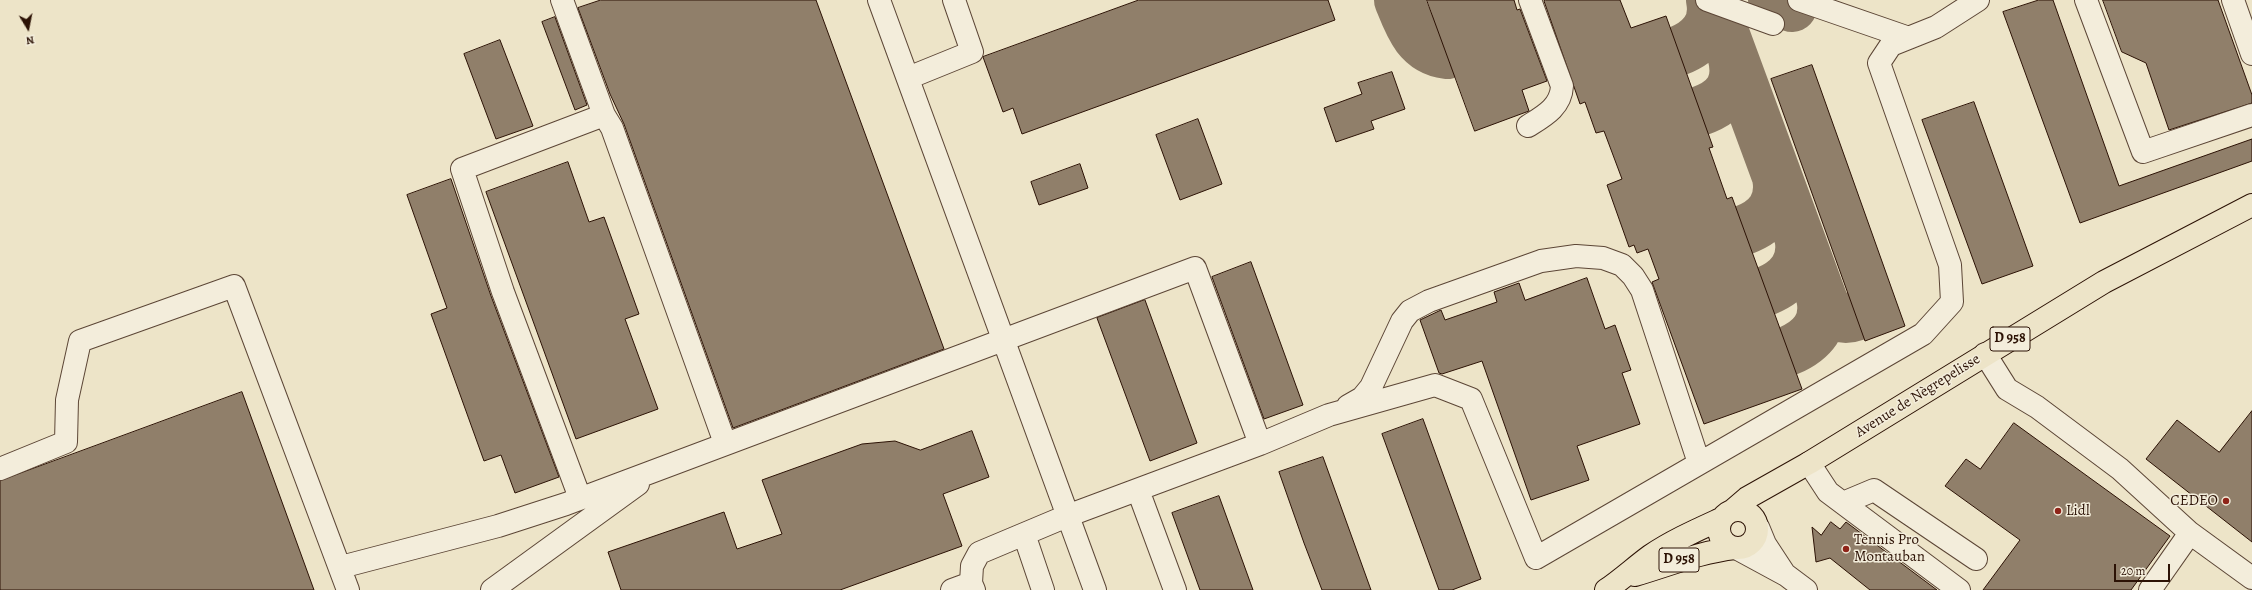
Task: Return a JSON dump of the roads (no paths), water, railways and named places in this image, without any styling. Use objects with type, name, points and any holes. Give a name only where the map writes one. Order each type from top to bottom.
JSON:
[{"type":"main road","name":"Avenue de Nègrepelisse","points":[[1606,590],[1624,578],[1650,556],[1727,514],[1747,498],[1809,463],[2104,282],[2252,205]]},
{"type":"main road","name":"Avenue de Nègrepelisse","points":[[1757,524],[1763,500],[1774,483]]},
{"type":"main road","points":[[1747,511],[1757,524],[1757,534],[1750,544],[1737,548],[1724,542],[1720,537],[1719,531],[1727,514],[1747,511]]},
{"type":"main road","name":"Avenue de Nègrepelisse","points":[[1624,578],[1716,550],[1737,548]]},
{"type":"street","points":[[562,0],[604,115],[612,128],[725,443]]},
{"type":"street","points":[[879,0],[1094,590]]},
{"type":"street","points":[[908,78],[972,52],[954,0]]},
{"type":"street","points":[[1528,126],[1544,116],[1558,103],[1562,96],[1562,86],[1530,0]]},
{"type":"street","points":[[1707,0],[1773,24]]},
{"type":"street","points":[[1799,0],[1906,37]]},
{"type":"street","points":[[1329,415],[1435,385],[1471,399],[1536,558],[1923,334],[1952,302],[1950,265],[1879,63],[1891,45],[1906,37],[1936,27],[1978,0]]},
{"type":"street","points":[[2086,0],[2143,152],[2252,115]]},
{"type":"street","points":[[2233,0],[2252,54]]},
{"type":"street","points":[[580,498],[504,292],[462,169],[604,115]]},
{"type":"street","points":[[965,588],[972,566],[979,553],[1067,516],[1260,444],[1329,415],[1362,398],[1371,387],[1395,333],[1410,311],[1429,301],[1541,260],[1576,256],[1603,258],[1622,265],[1633,276],[1642,290],[1699,463]]},
{"type":"street","points":[[340,567],[498,526],[580,498],[1195,268],[1260,444]]},
{"type":"street","points":[[0,469],[66,442],[67,400],[80,341],[234,286],[348,590]]},
{"type":"street","points":[[1985,354],[2007,390],[2037,407],[2120,469],[2190,533],[2252,578]]},
{"type":"street","points":[[1809,463],[1828,492],[1959,590]]},
{"type":"street","points":[[492,590],[663,466]]},
{"type":"street","points":[[1138,490],[1175,590]]},
{"type":"street","points":[[1843,503],[1874,490],[1976,559]]},
{"type":"street","points":[[1757,524],[1765,544],[1786,575]]},
{"type":"street","points":[[2150,590],[2190,533]]},
{"type":"street","points":[[1024,534],[1043,590]]},
{"type":"street","points":[[1737,548],[1786,575],[1806,590]]},
{"type":"place","name":"CEDEO","points":[[2226,501]]},
{"type":"place","name":"Lidl","points":[[2058,511]]},
{"type":"place","name":"Tennis Pro Montauban","points":[[1846,549]]}]
